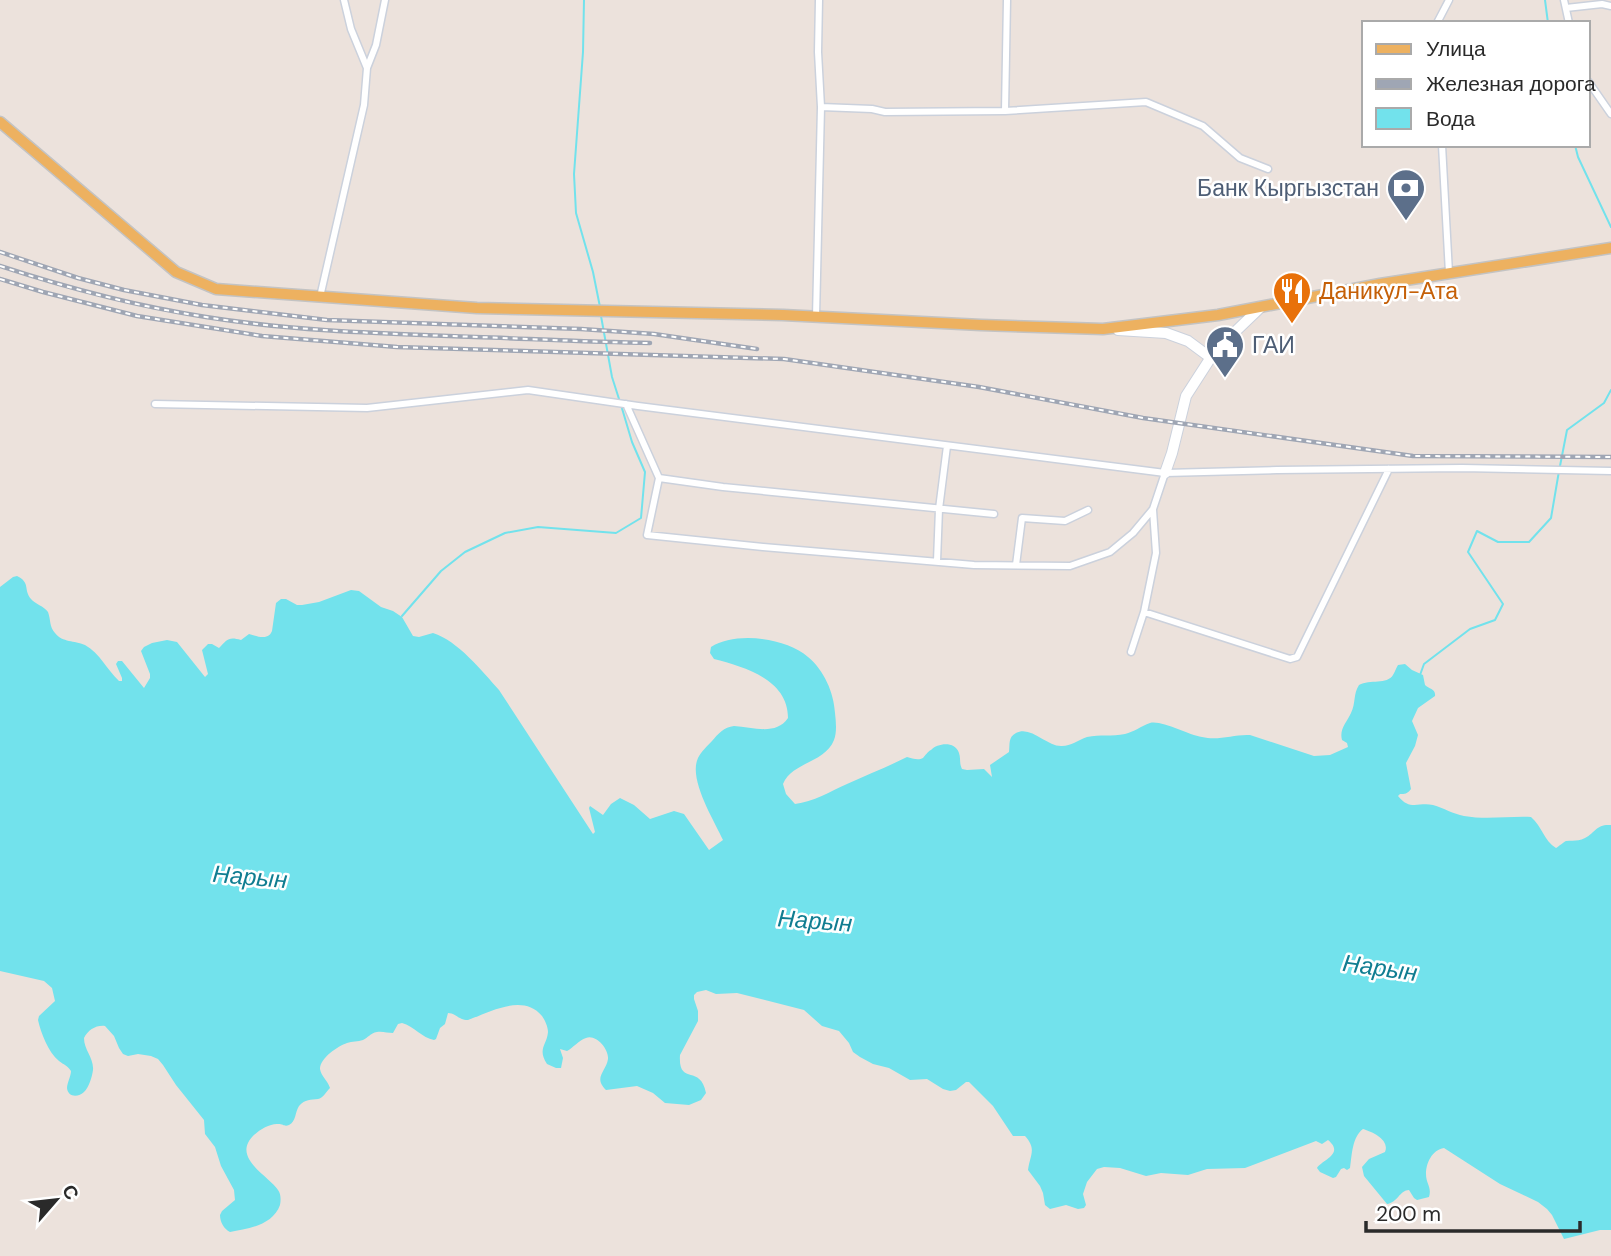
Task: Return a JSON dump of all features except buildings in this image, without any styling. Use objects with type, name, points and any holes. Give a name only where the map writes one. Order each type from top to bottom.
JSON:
[{"type":"main road","points":[[0,122],[176,272],[216,289],[477,308],[816,317],[1103,329],[1218,315],[1380,284],[1611,248]]},
{"type":"street","points":[[344,0],[351,29],[367,68]]},
{"type":"street","points":[[320,297],[364,105],[367,68],[376,45],[385,0]]},
{"type":"street","points":[[816,317],[821,107],[819,0]]},
{"type":"street","points":[[1005,111],[1007,0]]},
{"type":"street","points":[[1438,21],[1449,0]]},
{"type":"street","points":[[1564,0],[1569,21]]},
{"type":"street","points":[[1566,8],[1602,4],[1611,6]]},
{"type":"street","points":[[1590,84],[1611,114]]},
{"type":"street","points":[[821,107],[885,112],[1005,111],[1146,102],[1203,127],[1240,158],[1268,169]]},
{"type":"street","points":[[1443,147],[1449,273]]},
{"type":"street","points":[[626,404],[659,478],[648,535],[974,565],[1070,566],[1110,552],[1133,533],[1153,509],[1172,453],[1186,396],[1215,351],[1261,307]]},
{"type":"street","points":[[1103,329],[1166,333],[1188,341],[1211,358]]},
{"type":"street","points":[[155,404],[367,408],[527,390],[1165,473],[1389,469],[1611,471]]},
{"type":"street","points":[[937,561],[939,509],[947,446]]},
{"type":"street","points":[[1144,612],[1290,659],[1297,657],[1389,469]]},
{"type":"street","points":[[659,478],[723,487],[994,514]]},
{"type":"street","points":[[1131,652],[1144,612],[1156,553],[1153,509]]},
{"type":"street","points":[[1016,565],[1022,518],[1065,521],[1088,510]]},
{"type":"water","name":"Нарын","points":[[17,576],[24,581],[31,599],[48,612],[52,628],[58,636],[90,648],[119,681],[122,681],[122,678],[116,664],[122,661],[144,688],[150,674],[141,651],[152,643],[167,640],[177,642],[205,677],[208,674],[202,650],[208,644],[219,648],[228,639],[241,640],[249,634],[268,636],[272,631],[276,603],[281,599],[302,605],[319,602],[351,590],[359,591],[381,607],[402,617],[413,636],[433,633],[442,637],[477,666],[499,690],[593,834],[595,832],[590,806],[603,815],[611,804],[620,798],[634,805],[650,819],[674,811],[684,814],[709,850],[723,840],[699,788],[696,767],[699,756],[719,733],[727,728],[734,726],[771,729],[783,724],[788,718],[781,693],[772,684],[751,671],[714,659],[710,653],[711,647],[721,642],[747,638],[787,645],[808,657],[819,668],[827,682],[834,705],[835,737],[830,748],[824,753],[787,777],[783,784],[786,794],[795,804],[822,796],[907,757],[921,759],[929,751],[942,745],[954,746],[957,749],[962,769],[984,769],[992,777],[990,765],[1009,752],[1012,737],[1022,731],[1062,746],[1087,737],[1125,734],[1155,723],[1202,737],[1250,735],[1314,756],[1330,755],[1348,747],[1342,740],[1342,732],[1353,709],[1359,685],[1387,680],[1398,665],[1405,664],[1423,675],[1425,685],[1433,690],[1435,696],[1418,708],[1412,721],[1418,735],[1406,763],[1411,789],[1398,796],[1402,801],[1410,805],[1433,805],[1472,817],[1531,817],[1556,848],[1566,841],[1589,836],[1599,827],[1611,825],[1611,1230],[1564,1239],[1552,1215],[1538,1202],[1500,1184],[1444,1148],[1433,1154],[1427,1166],[1429,1197],[1417,1200],[1409,1190],[1387,1204],[1364,1176],[1362,1167],[1369,1159],[1385,1152],[1385,1144],[1376,1134],[1363,1129],[1355,1141],[1350,1168],[1341,1169],[1333,1178],[1317,1168],[1331,1156],[1333,1145],[1328,1140],[1322,1144],[1316,1141],[1245,1168],[1207,1169],[1188,1175],[1161,1173],[1146,1176],[1120,1168],[1104,1167],[1097,1169],[1087,1182],[1083,1194],[1086,1205],[1084,1208],[1066,1205],[1050,1209],[1045,1205],[1040,1186],[1028,1170],[1032,1152],[1029,1141],[1025,1136],[1013,1136],[993,1106],[969,1082],[950,1091],[927,1079],[910,1080],[889,1068],[860,1057],[853,1052],[839,1031],[822,1026],[804,1010],[737,993],[716,994],[706,990],[694,995],[698,1021],[680,1055],[682,1070],[699,1079],[706,1093],[701,1100],[689,1105],[665,1103],[653,1093],[637,1086],[606,1090],[600,1078],[608,1055],[601,1043],[594,1038],[583,1039],[567,1051],[560,1049],[563,1058],[561,1068],[547,1064],[543,1054],[548,1032],[546,1024],[542,1016],[526,1006],[506,1006],[468,1020],[448,1013],[445,1024],[434,1040],[402,1023],[398,1024],[393,1033],[375,1033],[363,1040],[343,1045],[330,1053],[321,1065],[321,1072],[330,1088],[323,1096],[301,1104],[289,1125],[270,1125],[253,1136],[248,1143],[248,1157],[278,1190],[280,1205],[277,1212],[266,1222],[230,1232],[223,1225],[220,1215],[235,1200],[234,1190],[221,1166],[215,1147],[205,1134],[204,1120],[158,1059],[138,1054],[123,1054],[114,1036],[105,1026],[95,1027],[84,1038],[93,1066],[90,1082],[82,1094],[72,1095],[67,1088],[71,1071],[52,1053],[38,1020],[55,1001],[52,988],[44,981],[0,971],[0,587]]},
{"type":"waterway","points":[[584,0],[574,174],[576,213],[600,307]]},
{"type":"waterway","points":[[1545,0],[1548,21]]},
{"type":"waterway","points":[[1576,147],[1611,227]]},
{"type":"waterway","points":[[601,316],[612,377],[619,399]]},
{"type":"waterway","points":[[1560,466],[1567,430],[1604,403],[1611,390]]},
{"type":"waterway","points":[[402,616],[441,571],[465,552],[505,533],[538,527],[616,533],[641,518],[645,472],[632,442],[621,405]]},
{"type":"waterway","points":[[1420,675],[1424,664],[1470,629],[1495,620],[1503,604],[1468,552],[1477,531],[1498,542],[1529,542],[1551,518],[1559,471]]},
{"type":"railway","points":[[0,252],[78,278],[202,305],[327,320],[654,334],[757,349]]},
{"type":"railway","points":[[0,266],[127,302],[180,313],[266,325],[388,334],[650,343]]},
{"type":"railway","points":[[0,279],[137,316],[262,336],[397,347],[784,359],[979,387],[1143,418],[1413,456],[1611,457]]},
{"type":"place","name":"Банк Кыргызстан","points":[[1406,222]]},
{"type":"place","name":"Даникул-Ата","points":[[1292,325]]},
{"type":"place","name":"ГАИ","points":[[1225,379]]}]
